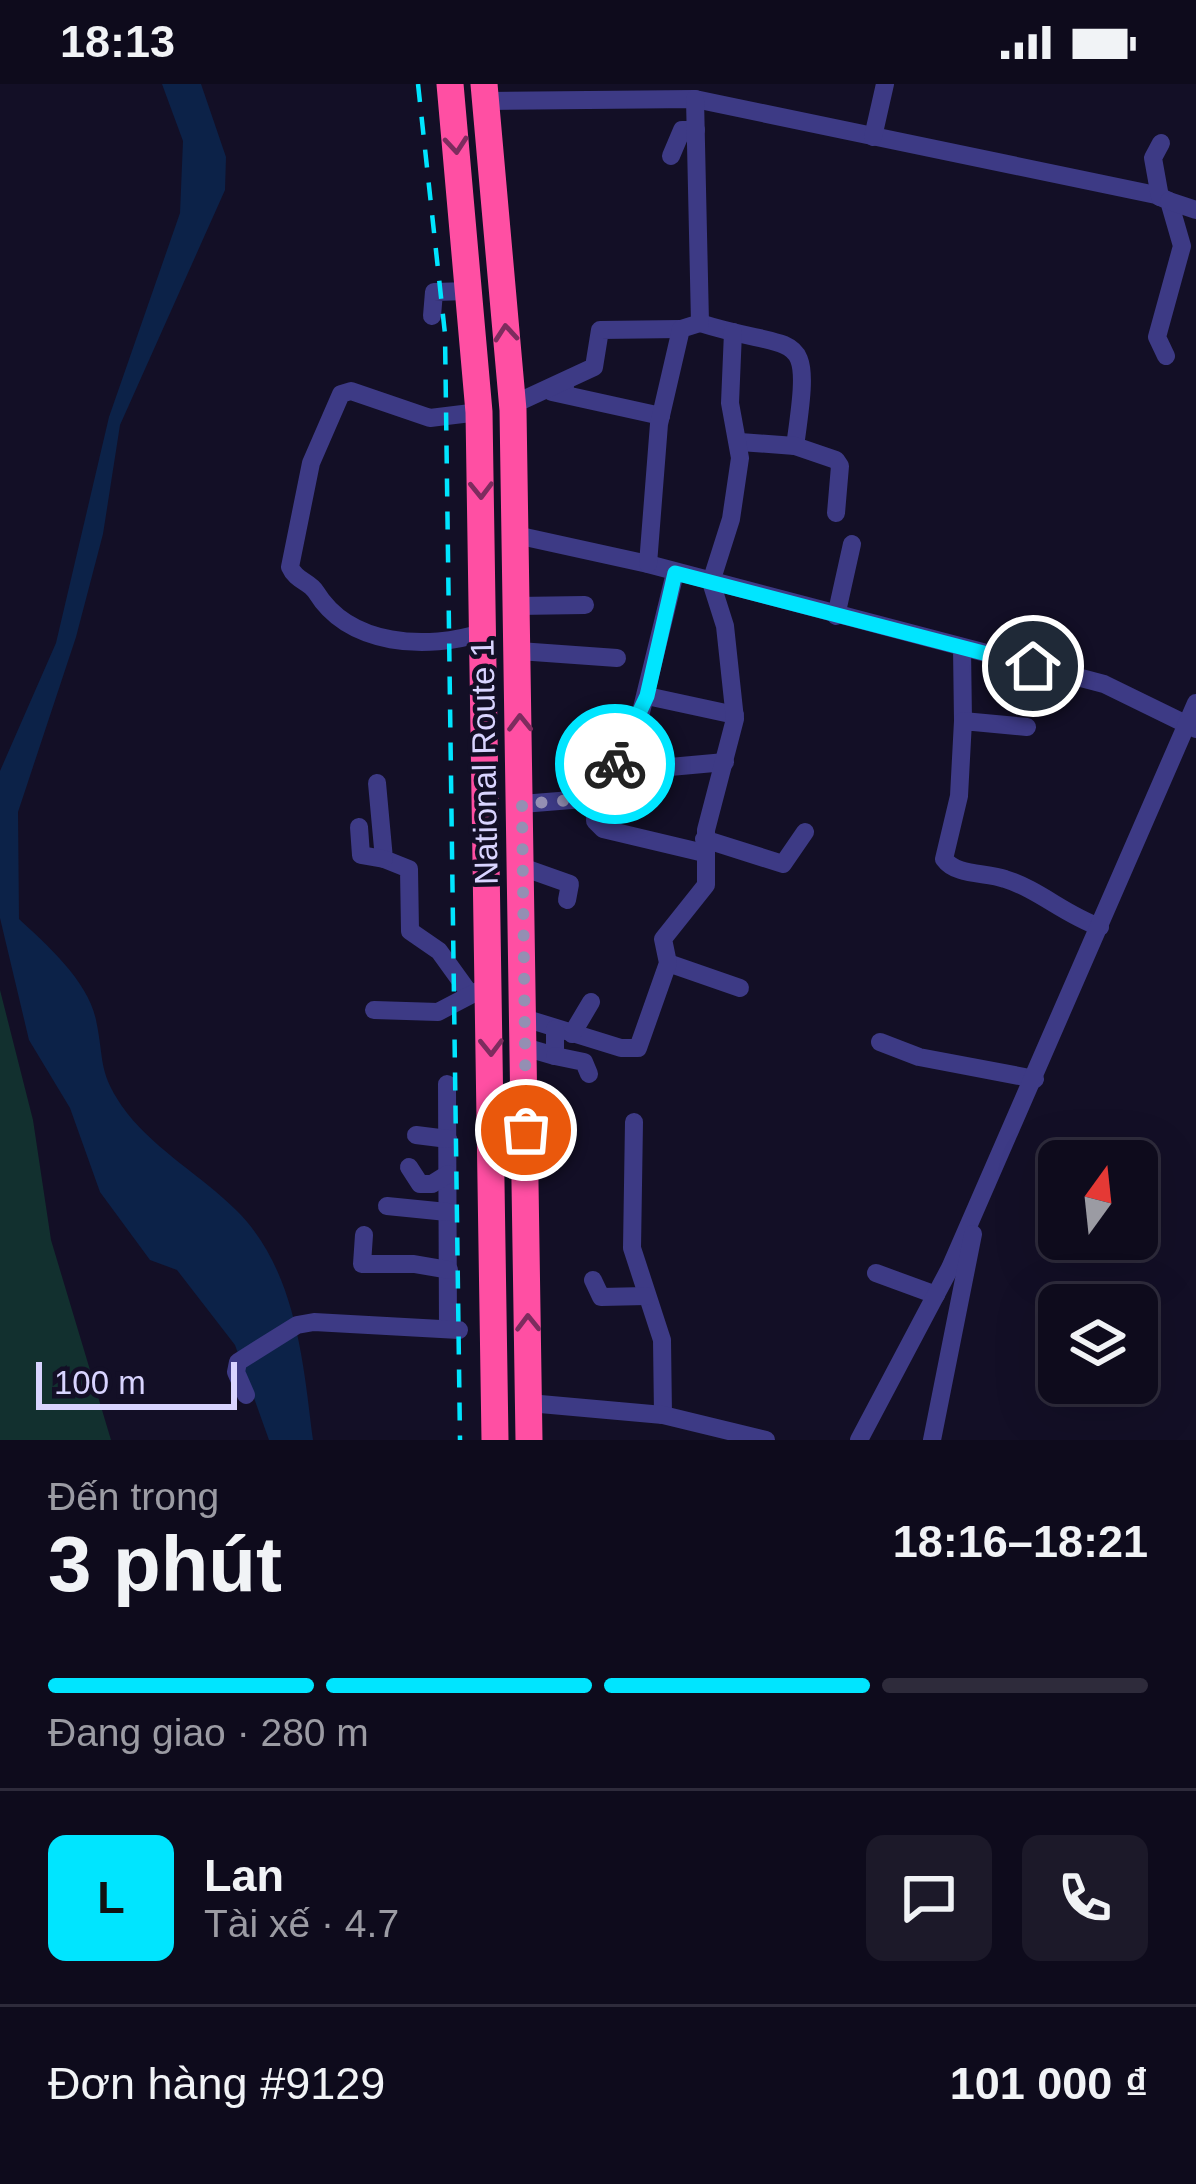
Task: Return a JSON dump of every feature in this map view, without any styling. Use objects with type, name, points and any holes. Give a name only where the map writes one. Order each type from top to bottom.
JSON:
[{"type":"highway","name":"National Route 1","points":[[450,84],[479,412],[484,632],[480,990],[496,1440]]},
{"type":"highway","name":"National Route 1","points":[[485,93],[512,405],[529,1440]]},
{"type":"highway","points":[[461,205],[495,201]]},
{"type":"street","points":[[582,102],[595,84]]},
{"type":"street","points":[[872,136],[885,84]]},
{"type":"street","points":[[485,93],[582,102],[694,94],[1196,210]]},
{"type":"street","points":[[648,564],[661,416],[690,326],[694,94]]},
{"type":"street","points":[[671,156],[682,130],[696,130]]},
{"type":"street","points":[[1160,143],[1153,158],[1182,246],[1157,337],[1166,356]]},
{"type":"street","points":[[432,316],[434,292],[469,291]]},
{"type":"street","points":[[512,405],[594,367],[600,330],[690,326],[734,332],[777,340],[802,358],[795,446]]},
{"type":"street","points":[[524,1032],[564,1032],[638,1048],[668,963],[662,938],[704,891],[704,846],[735,715],[725,626],[711,582],[735,502],[740,442],[730,403],[734,332]]},
{"type":"street","points":[[591,376],[552,392],[661,416]]},
{"type":"street","points":[[479,412],[443,420],[351,391],[341,394],[311,463],[290,567],[327,612],[381,638],[446,643],[484,632]]},
{"type":"street","points":[[740,442],[795,446],[827,455],[840,466],[836,513]]},
{"type":"street","points":[[516,535],[648,564],[1104,684],[1192,726]]},
{"type":"street","points":[[836,616],[852,544]]},
{"type":"street","points":[[675,573],[647,696],[596,798],[595,821],[603,829],[783,864],[805,832]]},
{"type":"street","points":[[517,605],[585,605]]},
{"type":"street","points":[[962,648],[959,796],[945,849],[946,865],[1022,884],[1069,915],[1100,927]]},
{"type":"street","points":[[518,651],[617,658]]},
{"type":"street","points":[[647,696],[735,715]]},
{"type":"street","points":[[859,1440],[980,1200],[1192,726],[1196,703]]},
{"type":"street","points":[[963,721],[1027,727]]},
{"type":"street","points":[[670,766],[724,762]]},
{"type":"street","points":[[377,783],[384,859]]},
{"type":"street","points":[[522,804],[596,798]]},
{"type":"street","points":[[359,827],[361,855],[409,869],[410,931],[480,990],[437,1012],[374,1010]]},
{"type":"street","points":[[522,867],[570,884],[567,900]]},
{"type":"street","points":[[668,963],[740,988]]},
{"type":"street","points":[[555,1056],[564,1032],[591,1002]]},
{"type":"street","points":[[524,1032],[555,1056],[584,1062],[589,1074]]},
{"type":"street","points":[[880,1042],[919,1057],[1035,1079]]},
{"type":"street","points":[[246,1395],[236,1372],[238,1362],[297,1325],[352,1320],[453,1330],[447,1084]]},
{"type":"street","points":[[634,1122],[634,1264],[662,1340],[663,1414]]},
{"type":"street","points":[[416,1135],[448,1139]]},
{"type":"street","points":[[409,1167],[415,1181],[429,1185],[448,1174]]},
{"type":"street","points":[[932,1440],[980,1200]]},
{"type":"street","points":[[387,1206],[447,1212]]},
{"type":"street","points":[[364,1235],[362,1264],[414,1264],[448,1270]]},
{"type":"street","points":[[876,1274],[936,1295]]},
{"type":"street","points":[[593,1280],[602,1297],[646,1296]]},
{"type":"street","points":[[529,1402],[663,1414],[711,1435],[766,1440]]},
{"type":"green space","points":[[0,990],[33,1120],[51,1240],[111,1440],[0,1440]]},
{"type":"water","points":[[162,84],[201,84],[226,157],[225,190],[120,425],[103,534],[76,637],[18,812],[19,919],[85,991],[96,1020],[106,1077],[127,1113],[236,1210],[272,1260],[293,1318],[313,1440],[269,1440],[235,1345],[177,1270],[150,1260],[100,1192],[70,1108],[29,1040],[0,918],[0,771],[56,643],[109,417],[180,213],[183,141]]},
{"type":"railway","points":[[418,84],[445,334],[460,1440]]},
{"type":"way so far","points":[[526,1130],[522,804],[596,798],[615,764]]},
{"type":"route","points":[[615,764],[647,696],[675,573],[1033,666]]}]
